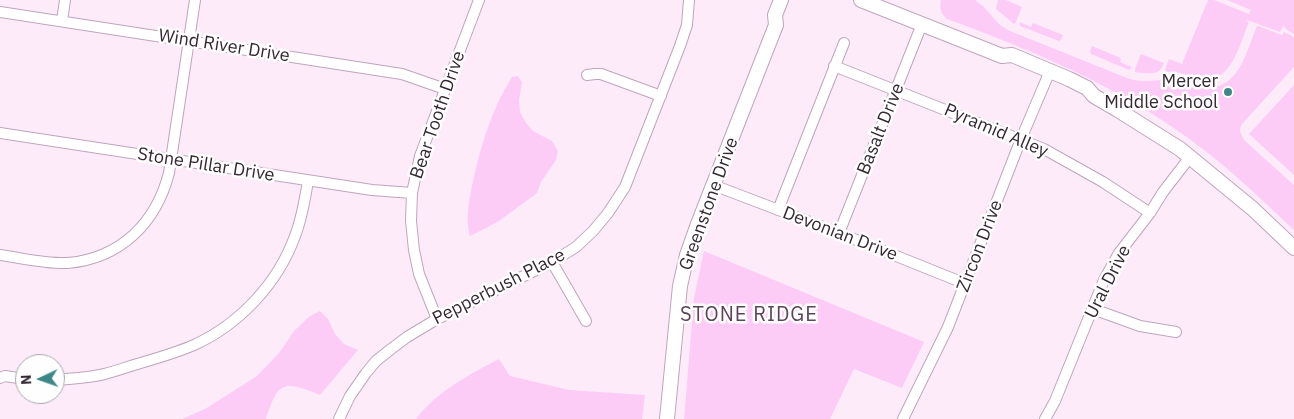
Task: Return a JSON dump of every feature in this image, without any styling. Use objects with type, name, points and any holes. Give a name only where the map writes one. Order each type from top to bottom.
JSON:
[{"type":"street","points":[[62,21],[65,0]]},
{"type":"street","points":[[0,254],[52,262],[67,263],[84,260],[115,249],[140,229],[151,216],[160,201],[165,187],[171,160],[195,0]]},
{"type":"street","name":"Bear Tooth Drive","points":[[437,319],[419,274],[414,250],[412,193],[420,156],[479,0]]},
{"type":"street","name":"Pepperbush Place","points":[[339,419],[350,396],[366,373],[376,361],[407,337],[437,319],[552,262],[576,247],[608,213],[625,186],[684,34],[690,0]]},
{"type":"street","name":"Greenstone Drive","points":[[667,419],[680,286],[687,256],[776,25],[775,15],[781,0]]},
{"type":"street","name":"Greenstone Drive","points":[[776,25],[784,19],[791,0]]},
{"type":"street","points":[[861,0],[1002,56],[1009,64],[1048,75],[1085,97],[1094,96],[1180,149],[1253,209],[1294,248]]},
{"type":"street","name":"Wind River Drive","points":[[0,12],[402,74],[445,89]]},
{"type":"street","name":"Basalt Drive","points":[[839,233],[922,24]]},
{"type":"street","points":[[778,210],[844,43]]},
{"type":"street","name":"Pyramid Alley","points":[[834,66],[1044,150],[1103,182],[1150,213]]},
{"type":"street","points":[[586,76],[601,74],[660,96]]},
{"type":"street","name":"Zircon Drive","points":[[903,419],[948,327],[1048,75]]},
{"type":"street","name":"Stone Pillar Drive","points":[[0,133],[308,181],[372,190],[412,193]]},
{"type":"street","name":"Ural Drive","points":[[1045,419],[1104,280],[1119,253],[1190,157]]},
{"type":"street","points":[[65,380],[101,375],[176,352],[207,338],[230,324],[260,296],[286,256],[295,237],[302,214],[308,181]]},
{"type":"street","name":"Devonian Drive","points":[[713,185],[966,284]]},
{"type":"street","points":[[552,262],[586,321]]},
{"type":"street","points":[[1093,309],[1140,326],[1176,332]]},
{"type":"street","points":[[0,378],[5,376],[15,378]]},
{"type":"shaded area","points":[[941,0],[975,0],[1000,25],[1010,31],[1127,78],[1145,81],[1173,80],[1203,88],[1215,87],[1233,77],[1245,58],[1257,26],[1282,35],[1284,32],[1294,37],[1294,67],[1242,124],[1240,130],[1245,141],[1294,185],[1294,230],[1216,159],[1160,119],[1132,101],[1072,70],[1010,43],[947,19],[941,11]]},
{"type":"shaded area","points":[[998,0],[1006,0],[1022,7],[1014,24],[996,9]]},
{"type":"shaded area","points":[[1208,0],[1214,0],[1249,14],[1251,10],[1227,0],[1294,0],[1294,34],[1283,26],[1280,32],[1247,20],[1249,22],[1233,61],[1227,70],[1219,76],[1211,79],[1200,79],[1180,73],[1166,72],[1169,59],[1182,64]]},
{"type":"shaded area","points":[[1020,22],[1031,27],[1033,23],[1063,35],[1059,41],[1020,26]]},
{"type":"shaded area","points":[[1092,46],[1121,58],[1120,62],[1132,67],[1129,70],[1091,54]]},
{"type":"shaded area","points":[[1141,54],[1164,63],[1161,69],[1158,72],[1152,73],[1135,72]]},
{"type":"shaded area","points":[[518,76],[522,82],[519,100],[520,112],[533,131],[552,141],[558,151],[556,160],[541,182],[537,193],[499,221],[470,236],[468,223],[469,204],[483,144],[498,103],[512,77]]},
{"type":"shaded area","points":[[1294,85],[1294,175],[1249,134]]},
{"type":"shaded area","points":[[704,251],[924,342],[902,388],[854,369],[830,419],[684,419],[694,298]]},
{"type":"shaded area","points":[[320,311],[328,319],[335,334],[344,344],[358,350],[320,395],[298,387],[284,387],[274,397],[266,419],[182,419],[205,409],[257,376],[279,353],[294,331],[310,316]]},
{"type":"shaded area","points":[[499,359],[510,376],[569,390],[645,395],[642,419],[416,419],[424,409],[444,392]]},
{"type":"place","name":"Mercer Middle School","points":[[1228,92]]},
{"type":"district","name":"STONE RIDGE","points":[[749,315]]}]
